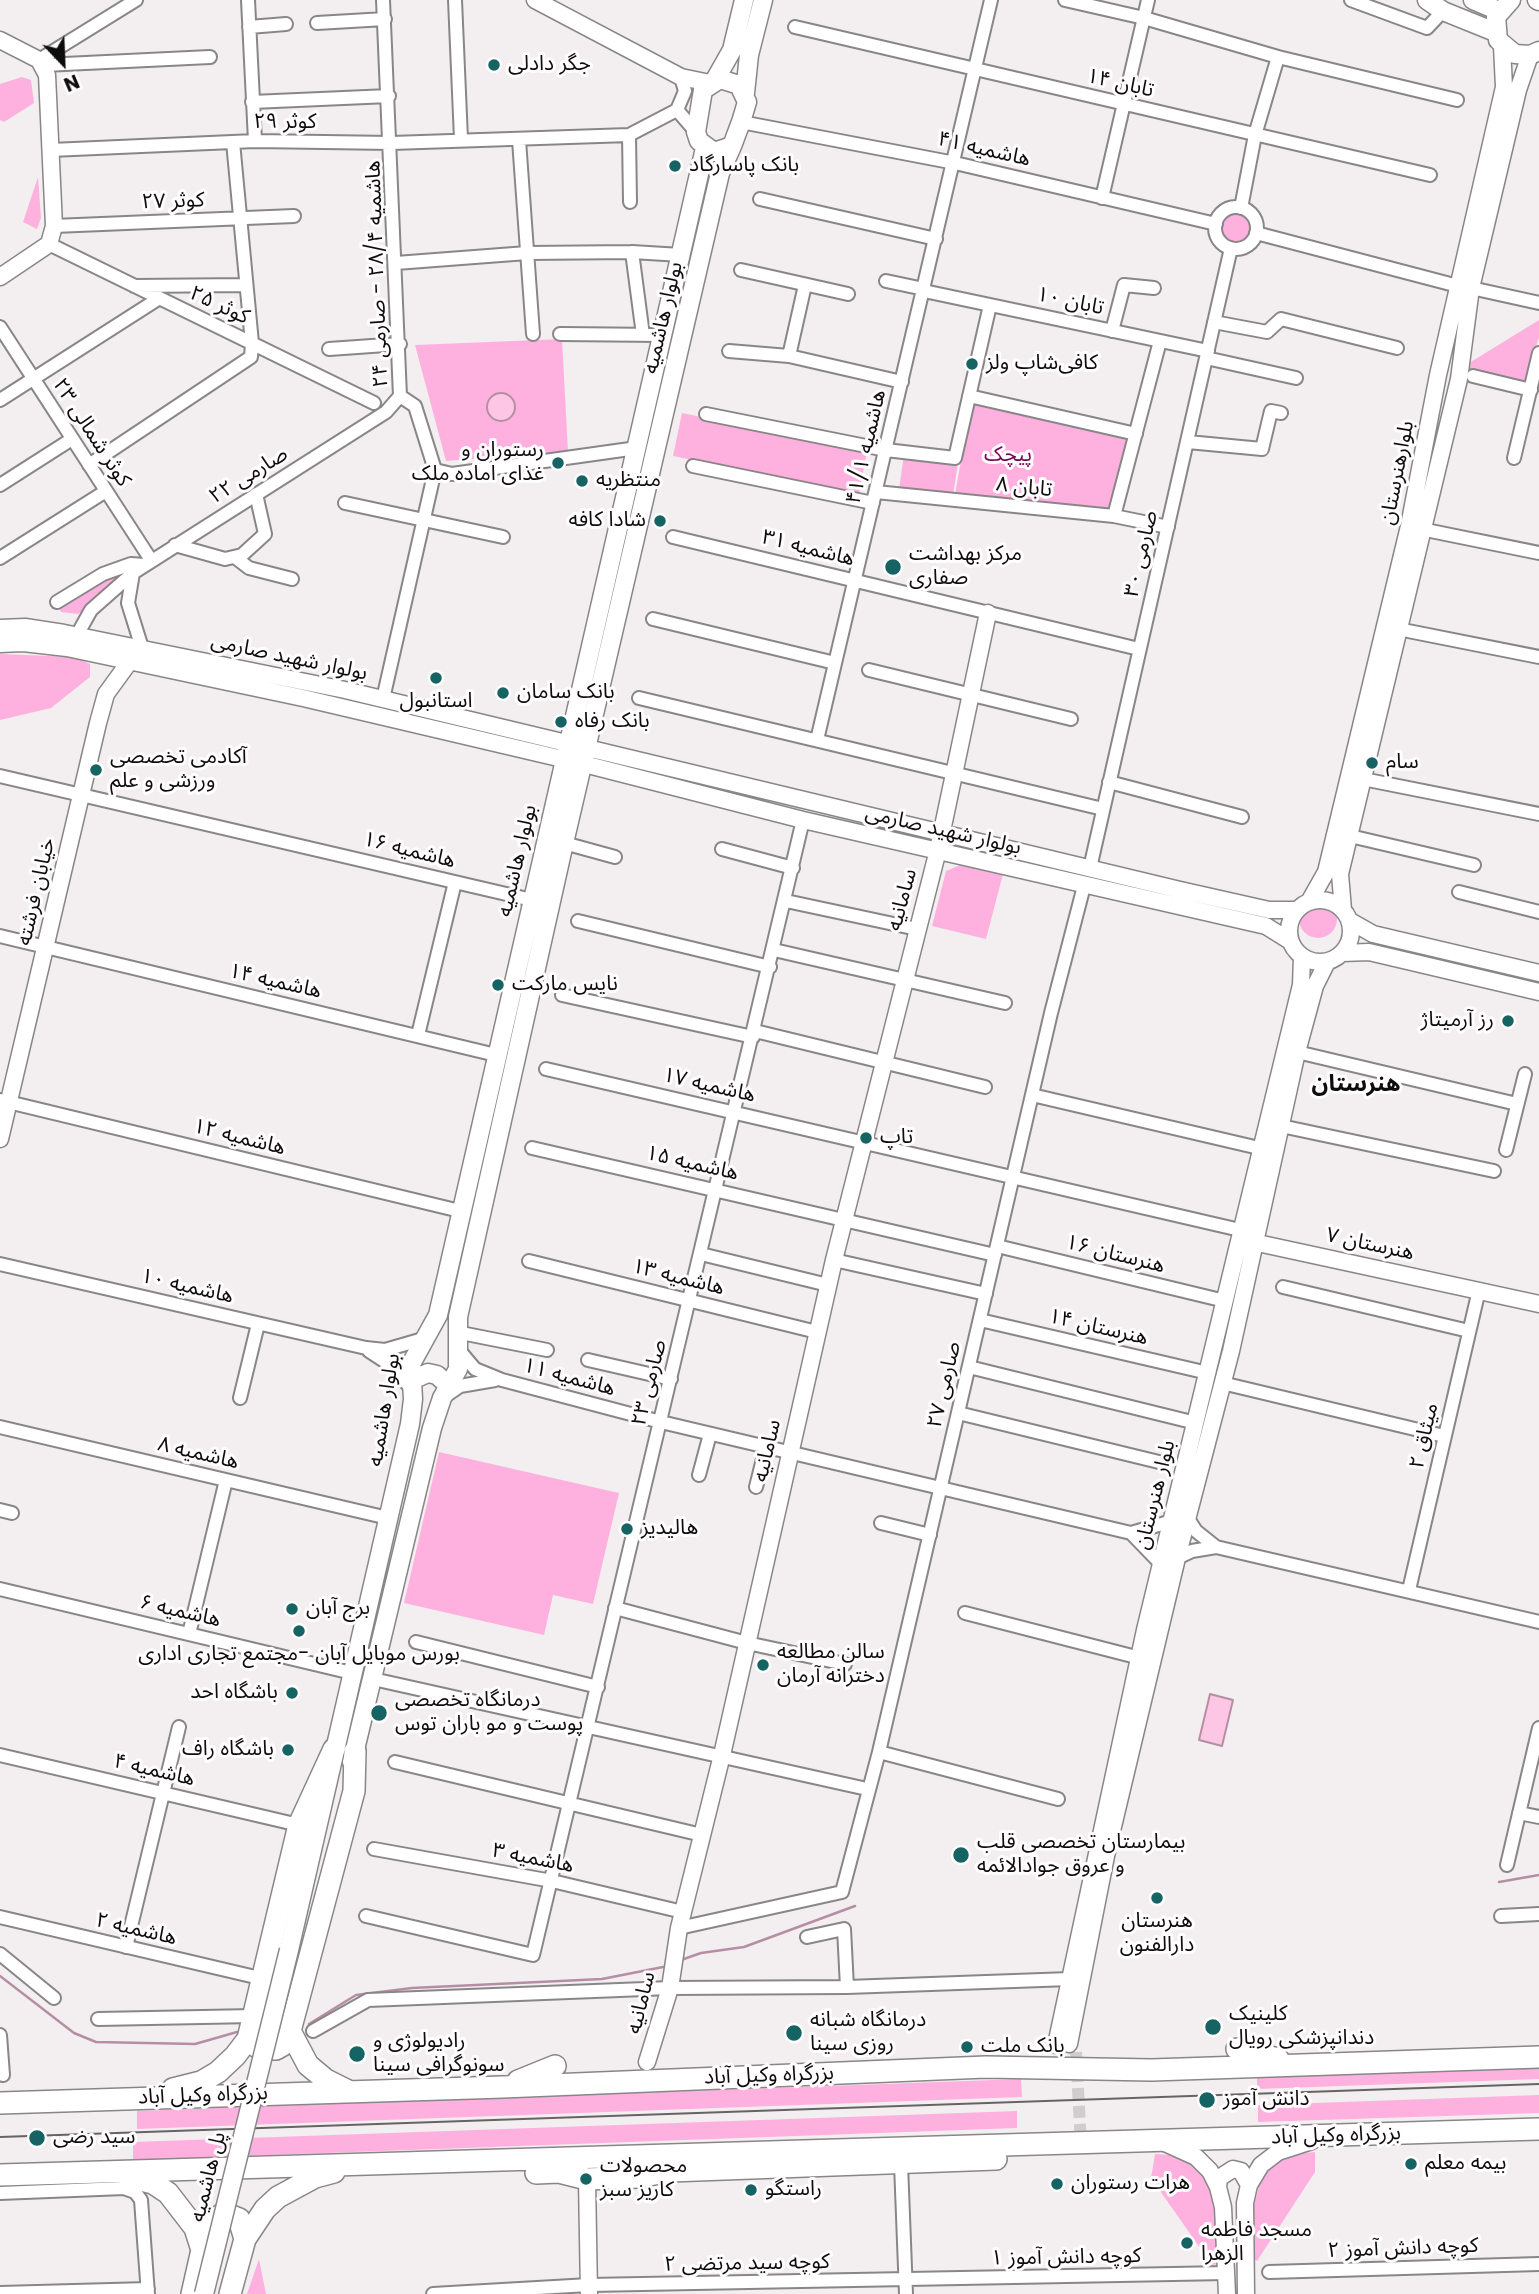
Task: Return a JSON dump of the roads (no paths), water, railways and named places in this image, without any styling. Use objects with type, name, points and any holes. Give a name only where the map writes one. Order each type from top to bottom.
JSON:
[{"type":"highway","points":[[142,2098],[201,2082],[235,2056],[248,2039],[299,1825],[344,1750]]},
{"type":"highway","points":[[248,2039],[260,2049],[268,2051],[283,2045],[290,2031],[325,1908],[354,1791],[344,1750]]},
{"type":"highway","points":[[290,2031],[308,2065],[326,2080],[350,2092]]},
{"type":"highway","points":[[1237,2049],[1304,2065]]},
{"type":"highway","points":[[882,2055],[909,2070]]},
{"type":"highway","name":"بزرگراه وکیل آباد","points":[[0,2103],[503,2087],[986,2067],[1152,2070],[1539,2057]]},
{"type":"highway","points":[[744,2077],[791,2060]]},
{"type":"highway","points":[[503,2087],[555,2066]]},
{"type":"highway","name":"بزرگراه وکیل آباد","points":[[0,2175],[1539,2130]]},
{"type":"highway","points":[[230,2294],[245,2239],[265,2209],[278,2197],[315,2177],[365,2164],[435,2176],[559,2172],[587,2179],[639,2177],[670,2171],[992,2160],[1014,2146]]},
{"type":"highway","points":[[106,2171],[153,2183],[168,2193],[195,2228],[202,2250]]},
{"type":"highway","points":[[192,2294],[202,2250],[215,2218],[224,2213],[239,2219],[245,2239]]},
{"type":"main road","points":[[535,0],[681,77],[713,82],[730,80],[745,93]]},
{"type":"main road","points":[[744,0],[732,50],[713,82],[703,90],[696,132],[705,148],[724,151],[732,146],[747,102],[745,93],[749,55],[763,0]]},
{"type":"main road","points":[[1427,0],[1498,39],[1515,54],[1535,53]]},
{"type":"main road","points":[[1473,0],[1505,5],[1498,39]]},
{"type":"main road","name":"بلوارهنرستان","points":[[1347,916],[1340,874],[1421,529],[1466,377],[1464,287],[1504,88],[1498,39]]},
{"type":"main road","points":[[0,40],[42,63],[51,150],[54,226],[49,244],[0,277]]},
{"type":"main road","name":"بلوارهنرستان","points":[[1303,906],[1326,872],[1409,526],[1438,375],[1518,90],[1535,53]]},
{"type":"main road","name":"بولوار هاشمیه","points":[[344,1750],[373,1679],[432,1428],[458,1368],[457,1340],[503,1115],[720,173],[732,146]]},
{"type":"main road","name":"بولوار هاشمیه","points":[[295,1950],[344,1750],[352,1673],[410,1424],[411,1364],[438,1315],[705,148]]},
{"type":"main road","points":[[1438,375],[1466,377]]},
{"type":"main road","points":[[638,439],[661,437]]},
{"type":"main road","name":"سامانیه","points":[[648,2062],[670,1988],[681,1920],[722,1755],[828,1285],[938,850],[989,613]]},
{"type":"main road","name":"بولوار شهید صارمی","points":[[0,628],[24,627],[142,648],[305,690],[566,751]]},
{"type":"main road","name":"بولوار شهید صارمی","points":[[0,644],[23,643],[305,690],[383,699],[566,751]]},
{"type":"main road","name":"خیابان فرشته","points":[[0,1139],[4,1101],[45,947],[106,694],[102,655]]},
{"type":"main road","name":"خیابان فرشته","points":[[106,694],[130,661]]},
{"type":"main road","points":[[566,751],[586,755]]},
{"type":"main road","name":"بولوار شهید صارمی","points":[[586,755],[942,833],[1269,910],[1303,906]]},
{"type":"main road","name":"بولوار شهید صارمی","points":[[586,755],[803,820],[1266,926],[1290,941]]},
{"type":"main road","points":[[1539,973],[1373,934],[1327,900],[1303,906],[1289,925],[1290,941],[1302,957],[1326,962],[1342,953],[1369,952],[1539,992]]},
{"type":"main road","points":[[1342,953],[1351,938],[1347,916]]},
{"type":"main road","name":"بلوار هنرستان","points":[[1302,957],[1301,985],[1259,1148],[1224,1301],[1223,1349],[1222,1383],[1180,1519],[1160,1563],[1152,1632],[1106,1856],[1062,2044],[1070,1979],[1139,1658],[1152,1632],[1177,1558],[1180,1519],[1196,1423],[1208,1373],[1223,1349],[1253,1242],[1297,1052],[1315,986],[1326,962]]},
{"type":"main road","points":[[484,1109],[503,1115]]},
{"type":"main road","name":"هنرستان ۷","points":[[1253,1242],[1539,1304]]},
{"type":"main road","points":[[412,1386],[428,1373],[437,1375],[446,1393]]},
{"type":"main road","name":"پل هاشمیه","points":[[204,2294],[295,1950]]},
{"type":"main road","name":"پل هاشمیه","points":[[215,2294],[295,1950]]},
{"type":"main road","points":[[1246,2294],[1245,2203],[1249,2185],[1261,2165],[1278,2152],[1327,2137]]},
{"type":"main road","points":[[1165,2143],[1196,2157],[1210,2171],[1218,2187],[1223,2207],[1227,2294]]},
{"type":"main road","points":[[1218,2187],[1219,2178],[1233,2169],[1241,2171],[1249,2185]]},
{"type":"main road","points":[[587,2179],[589,2290]]},
{"type":"street","points":[[247,0],[254,141]]},
{"type":"street","name":"هاشمیه ۲۸/۴ - صارمی ۲۴","points":[[383,0],[392,143],[400,396],[415,406],[435,470]]},
{"type":"street","points":[[454,0],[461,139]]},
{"type":"street","name":"هاشمیه ۴۱/۱","points":[[817,740],[955,163],[991,0]]},
{"type":"street","points":[[1065,0],[1144,18],[1278,57],[1457,100]]},
{"type":"street","points":[[1102,198],[1148,0]]},
{"type":"street","points":[[1351,0],[1427,28],[1443,11]]},
{"type":"street","points":[[42,63],[130,1]]},
{"type":"street","points":[[317,23],[384,19]]},
{"type":"street","points":[[249,26],[286,24]]},
{"type":"street","name":"تابان ۱۴","points":[[795,27],[1430,176]]},
{"type":"street","points":[[42,63],[210,57]]},
{"type":"street","points":[[1241,208],[1255,135],[1278,57]]},
{"type":"street","points":[[630,202],[629,135],[677,110],[685,91],[681,77]]},
{"type":"street","points":[[252,102],[389,96]]},
{"type":"street","points":[[677,110],[696,132]]},
{"type":"street","name":"هاشمیه ۴۱","points":[[741,122],[955,163],[1216,224]]},
{"type":"street","name":"کوثر ۲۹","points":[[51,150],[254,141],[392,143],[629,135]]},
{"type":"street","points":[[519,140],[533,334]]},
{"type":"street","points":[[89,465],[249,361],[253,343],[233,142]]},
{"type":"street","points":[[760,199],[936,239]]},
{"type":"street","points":[[1241,208],[1254,217],[1256,233],[1247,246],[1231,248],[1218,239],[1216,224],[1225,211],[1241,208]]},
{"type":"street","name":"کوثر ۲۷","points":[[54,226],[294,216]]},
{"type":"street","points":[[1256,233],[1464,287],[1539,303]]},
{"type":"street","name":"کوثر ۲۵","points":[[49,244],[374,403]]},
{"type":"street","name":"صارمی ۳۰","points":[[1090,867],[1231,248]]},
{"type":"street","points":[[632,252],[643,335]]},
{"type":"street","points":[[396,263],[527,253],[632,252],[681,255]]},
{"type":"street","points":[[741,270],[848,294]]},
{"type":"street","name":"تابان ۱۰","points":[[886,281],[1160,341],[1296,378]]},
{"type":"street","points":[[1112,331],[1121,287],[1125,284],[1154,288]]},
{"type":"street","points":[[133,286],[246,285]]},
{"type":"street","points":[[789,356],[806,285]]},
{"type":"street","points":[[0,400],[158,299]]},
{"type":"street","points":[[706,414],[886,450],[955,458],[990,305]]},
{"type":"street","points":[[1214,322],[1267,332],[1281,319],[1397,348]]},
{"type":"street","name":"کوثر شمالی ۲۳","points":[[0,327],[106,491],[143,566]]},
{"type":"street","points":[[560,334],[663,335]]},
{"type":"street","points":[[1114,516],[1160,341]]},
{"type":"street","points":[[329,349],[400,344]]},
{"type":"street","points":[[729,351],[789,356],[902,382]]},
{"type":"street","points":[[1514,458],[1539,353]]},
{"type":"street","points":[[1466,377],[1531,390]]},
{"type":"street","name":"صارمی ۲۲","points":[[143,566],[386,412],[400,396]]},
{"type":"street","points":[[969,396],[1136,434]]},
{"type":"street","points":[[1188,442],[1248,450],[1262,449],[1271,411],[1281,413]]},
{"type":"street","points":[[0,485],[72,439]]},
{"type":"street","points":[[383,699],[435,470],[452,474],[638,439]]},
{"type":"street","name":"تابان ۸","points":[[693,466],[875,497],[1114,516],[1168,527]]},
{"type":"street","points":[[0,558],[106,491]]},
{"type":"street","points":[[174,545],[225,559],[236,558],[256,545],[265,534],[256,494]]},
{"type":"street","points":[[345,503],[423,522],[503,537]]},
{"type":"street","points":[[1421,529],[1539,553]]},
{"type":"street","name":"هاشمیه ۳۱","points":[[673,537],[1139,649]]},
{"type":"street","points":[[236,558],[249,568],[292,579]]},
{"type":"street","points":[[57,602],[103,574],[131,564],[143,566]]},
{"type":"street","points":[[77,635],[91,610],[143,566]]},
{"type":"street","points":[[142,648],[128,603],[143,566]]},
{"type":"street","points":[[653,619],[835,663]]},
{"type":"street","points":[[1398,629],[1539,657]]},
{"type":"street","points":[[869,670],[1071,719]]},
{"type":"street","points":[[639,698],[1103,808]]},
{"type":"street","name":"هاشمیه ۱۶","points":[[0,776],[532,900]]},
{"type":"street","points":[[1363,779],[1539,814]]},
{"type":"street","points":[[1109,782],[1242,817]]},
{"type":"street","name":"صارمی ۲۳","points":[[366,1916],[533,1955],[786,901],[803,820]]},
{"type":"street","points":[[1349,836],[1474,865]]},
{"type":"street","points":[[564,843],[615,857]]},
{"type":"street","points":[[722,849],[793,869]]},
{"type":"street","points":[[418,1035],[455,882]]},
{"type":"street","name":"صارمی ۲۷","points":[[681,1920],[842,1892],[867,1789],[879,1752],[1032,1095],[1084,886]]},
{"type":"street","points":[[1460,892],[1539,912]]},
{"type":"street","points":[[786,901],[917,929]]},
{"type":"street","points":[[578,921],[770,967]]},
{"type":"street","name":"هاشمیه ۱۴","points":[[0,936],[496,1055]]},
{"type":"street","points":[[774,950],[1005,1003]]},
{"type":"street","points":[[562,995],[784,1038],[985,1087]]},
{"type":"street","points":[[1297,1052],[1517,1104]]},
{"type":"street","name":"هاشمیه ۱۷","points":[[546,1069],[1240,1230]]},
{"type":"street","points":[[1506,1150],[1525,1074]]},
{"type":"street","points":[[1032,1095],[1259,1148]]},
{"type":"street","name":"هاشمیه ۱۲","points":[[4,1101],[460,1211]]},
{"type":"street","points":[[1280,1126],[1493,1171]]},
{"type":"street","name":"هاشمیه ۱۵","points":[[532,1148],[844,1219],[996,1250]]},
{"type":"street","name":"هنرستان ۱۶","points":[[996,1250],[1224,1301]]},
{"type":"street","points":[[701,1254],[828,1285]]},
{"type":"street","points":[[834,1260],[986,1294]]},
{"type":"street","name":"هاشمیه ۱۳","points":[[529,1261],[817,1332]]},
{"type":"street","name":"هاشمیه ۱۰","points":[[0,1264],[366,1349]]},
{"type":"street","points":[[1283,1287],[1469,1331]]},
{"type":"street","name":"میثاق ۲","points":[[1409,1590],[1479,1290]]},
{"type":"street","name":"هنرستان ۱۴","points":[[980,1320],[1208,1373]]},
{"type":"street","points":[[240,1398],[258,1324]]},
{"type":"street","points":[[366,1349],[395,1349],[423,1339]]},
{"type":"street","points":[[502,1380],[475,1369],[464,1359],[457,1340],[547,1350]]},
{"type":"street","points":[[366,1349],[392,1366],[412,1386]]},
{"type":"street","points":[[588,1360],[671,1379]]},
{"type":"street","points":[[969,1367],[1196,1423]]},
{"type":"street","points":[[446,1393],[471,1383],[502,1380]]},
{"type":"street","name":"هاشمیه ۱۱","points":[[502,1380],[710,1434],[1130,1532]]},
{"type":"street","points":[[1222,1383],[1444,1436]]},
{"type":"street","points":[[958,1413],[1163,1463]]},
{"type":"street","name":"هاشمیه ۸","points":[[0,1427],[388,1518]]},
{"type":"street","points":[[699,1475],[710,1434]]},
{"type":"street","points":[[756,1488],[766,1447]]},
{"type":"street","points":[[189,1634],[226,1480]]},
{"type":"street","points":[[1160,1563],[1130,1532],[1180,1519],[1216,1547]]},
{"type":"street","points":[[881,1523],[930,1535]]},
{"type":"street","points":[[1177,1558],[1192,1550],[1216,1547],[1539,1622]]},
{"type":"street","name":"هاشمیه ۶","points":[[0,1589],[352,1673]]},
{"type":"street","points":[[615,1608],[747,1643],[845,1664]]},
{"type":"street","points":[[965,1612],[1139,1658]]},
{"type":"street","points":[[416,1642],[598,1687]]},
{"type":"street","points":[[373,1679],[867,1789]]},
{"type":"street","points":[[126,1947],[179,1727]]},
{"type":"street","points":[[1507,1865],[1539,1728]]},
{"type":"street","points":[[879,1752],[1058,1799]]},
{"type":"street","name":"هاشمیه ۴","points":[[0,1755],[299,1825]]},
{"type":"street","points":[[394,1762],[702,1835]]},
{"type":"street","points":[[1519,1813],[1539,1817]]},
{"type":"street","name":"هاشمیه ۳","points":[[374,1849],[552,1881],[681,1920]]},
{"type":"street","points":[[1501,1916],[1539,1914]]},
{"type":"street","name":"هاشمیه ۲","points":[[0,1917],[264,1979]]},
{"type":"street","points":[[807,1937],[844,1929],[847,1987]]},
{"type":"street","points":[[0,1954],[54,1998]]},
{"type":"street","points":[[313,2031],[368,2000],[670,1988],[847,1987],[1070,1979]]},
{"type":"street","points":[[98,2019],[164,2020],[254,2016]]},
{"type":"street","points":[[0,2035],[2,2075]]},
{"type":"street","points":[[901,2164],[905,2287]]},
{"type":"street","points":[[0,2193],[124,2188],[135,2192],[141,2200],[148,2291],[0,2293]]},
{"type":"street","name":"کوچه دانش آموز ۲","points":[[1269,2272],[1539,2264]]},
{"type":"street","name":"کوچه دانش آموز ۱","points":[[905,2287],[1226,2273]]},
{"type":"street","name":"کوچه سید مرتضی ۲","points":[[433,2294],[905,2287]]},
{"type":"waterway","points":[[1499,1882],[1539,1875]]},
{"type":"waterway","points":[[681,1960],[701,1953],[744,1947],[855,1906]]},
{"type":"waterway","points":[[309,2024],[356,1995],[412,1988],[602,1979],[663,1967]]},
{"type":"waterway","points":[[0,1976],[74,2033],[96,2042],[195,2044],[237,2032]]},
{"type":"tunnel","points":[[1076,2052],[1081,2146]]},
{"type":"tram line","points":[[0,2137],[1539,2084]]},
{"type":"place","name":"جگر دادلی","points":[[494,65]]},
{"type":"place","name":"بانک پاسارگاد","points":[[675,166]]},
{"type":"place","name":"کافی‌شاپ ولز","points":[[972,364]]},
{"type":"place","name":"رستوران و غذای اماده ملک","points":[[558,463]]},
{"type":"place","name":"منتظریه","points":[[582,481]]},
{"type":"place","name":"شادا کافه","points":[[660,521]]},
{"type":"place","name":"مرکز بهداشت صفاری","points":[[893,567]]},
{"type":"place","name":"استانبول","points":[[436,678]]},
{"type":"place","name":"بانک سامان","points":[[503,693]]},
{"type":"place","name":"بانک رفاه","points":[[561,722]]},
{"type":"place","name":"سام","points":[[1372,763]]},
{"type":"place","name":"آکادمی تخصصی ورزشی و علم","points":[[96,770]]},
{"type":"place","name":"نایس مارکت","points":[[498,985]]},
{"type":"place","name":"رز آرمیتاژ","points":[[1508,1021]]},
{"type":"place","name":"تاپ","points":[[866,1138]]},
{"type":"place","name":"هالیدیز","points":[[627,1529]]},
{"type":"place","name":"برج آبان","points":[[292,1609]]},
{"type":"place","name":"بورس موبایل آبان -مجتمع تجاری اداری","points":[[299,1631]]},
{"type":"place","name":"سالن مطالعه دخترانه آرمان","points":[[763,1665]]},
{"type":"place","name":"باشگاه احد","points":[[292,1693]]},
{"type":"place","name":"درمانگاه تخصصی پوست و مو باران توس","points":[[379,1713]]},
{"type":"place","name":"باشگاه راف","points":[[288,1750]]},
{"type":"place","name":"بیمارستان تخصصی قلب و عروق جوادالائمه","points":[[961,1855]]},
{"type":"place","name":"هنرستان دارالفنون","points":[[1157,1898]]},
{"type":"place","name":"کلینیک دندانپزشکی رویال","points":[[1213,2027]]},
{"type":"place","name":"درمانگاه شبانه روزی سینا","points":[[794,2033]]},
{"type":"place","name":"بانک ملت","points":[[967,2047]]},
{"type":"place","name":"رادیولوژی و سونوگرافی سینا","points":[[357,2054]]},
{"type":"place","name":"دانش آموز","points":[[1207,2100]]},
{"type":"place","name":"سید رضی","points":[[37,2138]]},
{"type":"place","name":"بیمه معلم","points":[[1411,2164]]},
{"type":"place","name":"محصولات کاریز سبز","points":[[586,2179]]},
{"type":"place","name":"هرات رستوران","points":[[1057,2184]]},
{"type":"place","name":"راستگو","points":[[751,2190]]},
{"type":"place","name":"مسجد فاطمه الزهرا","points":[[1187,2243]]},
{"type":"district","name":"هنرستان","points":[[1356,1085]]},
{"type":"park label","name":"پیچک","points":[[1008,456]]}]
